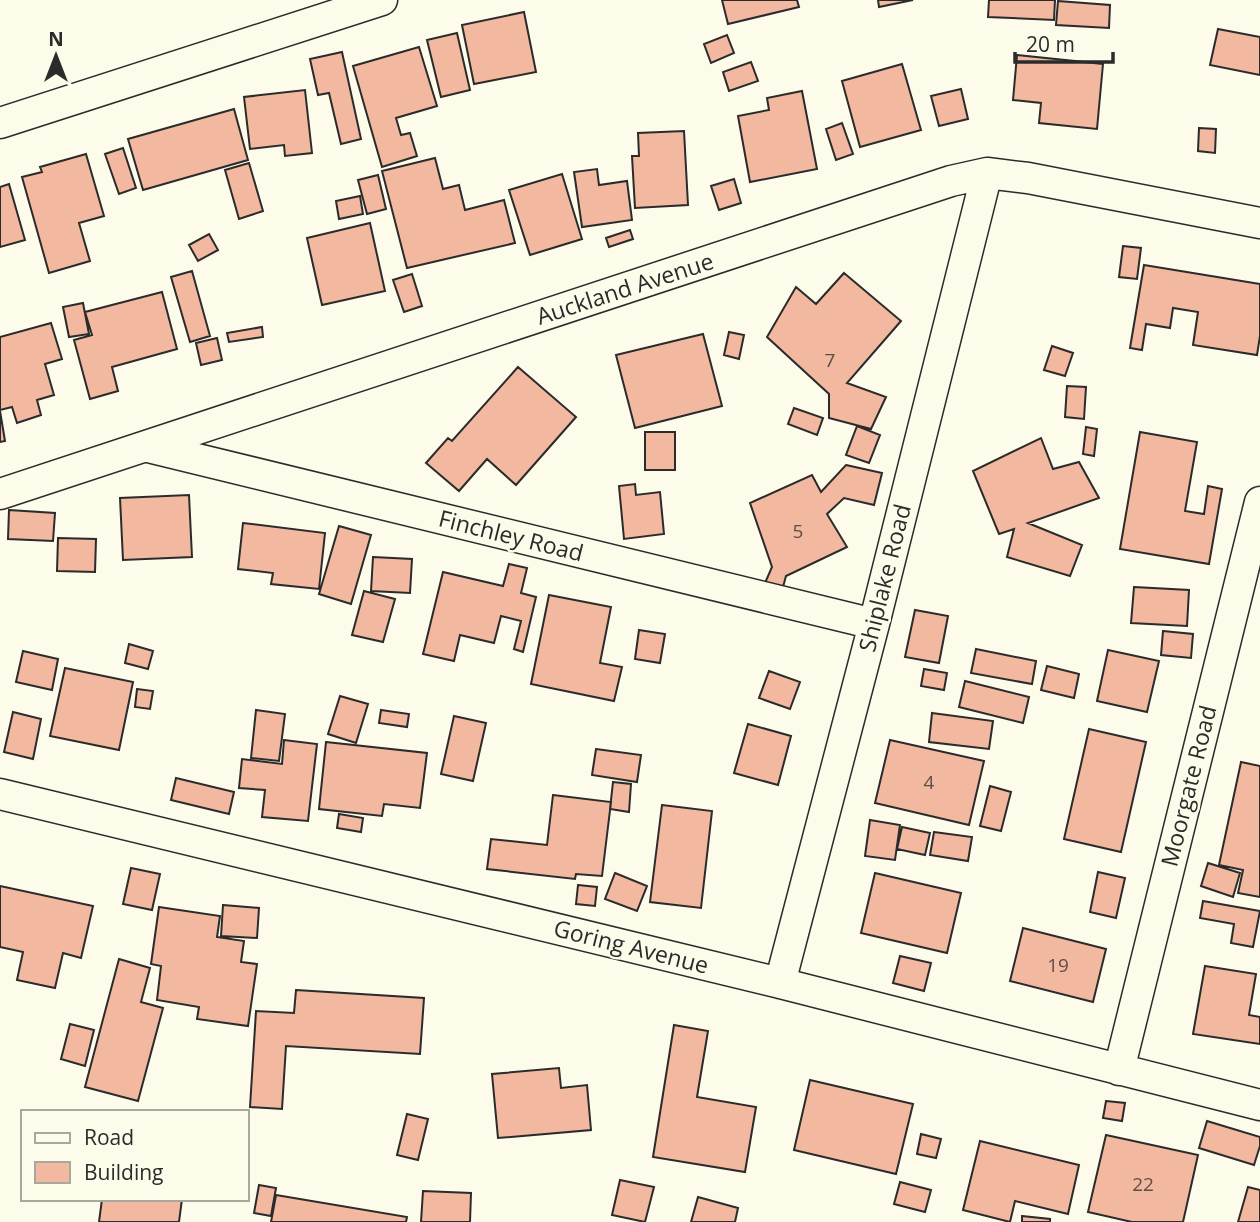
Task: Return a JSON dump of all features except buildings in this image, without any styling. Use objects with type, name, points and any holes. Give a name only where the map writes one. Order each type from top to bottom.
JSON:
[{"type":"street","points":[[0,122],[382,0]]},
{"type":"street","name":"Auckland Avenue","points":[[0,494],[951,181],[988,173],[1028,178],[1260,223]]},
{"type":"street","name":"Shiplake Road","points":[[780,983],[988,173]]},
{"type":"street","name":"Finchley Road","points":[[148,447],[874,624]]},
{"type":"street","name":"Moorgate Road","points":[[1119,1070],[1260,502]]},
{"type":"street","name":"Goring Avenue","points":[[0,794],[780,983],[1260,1105]]}]
